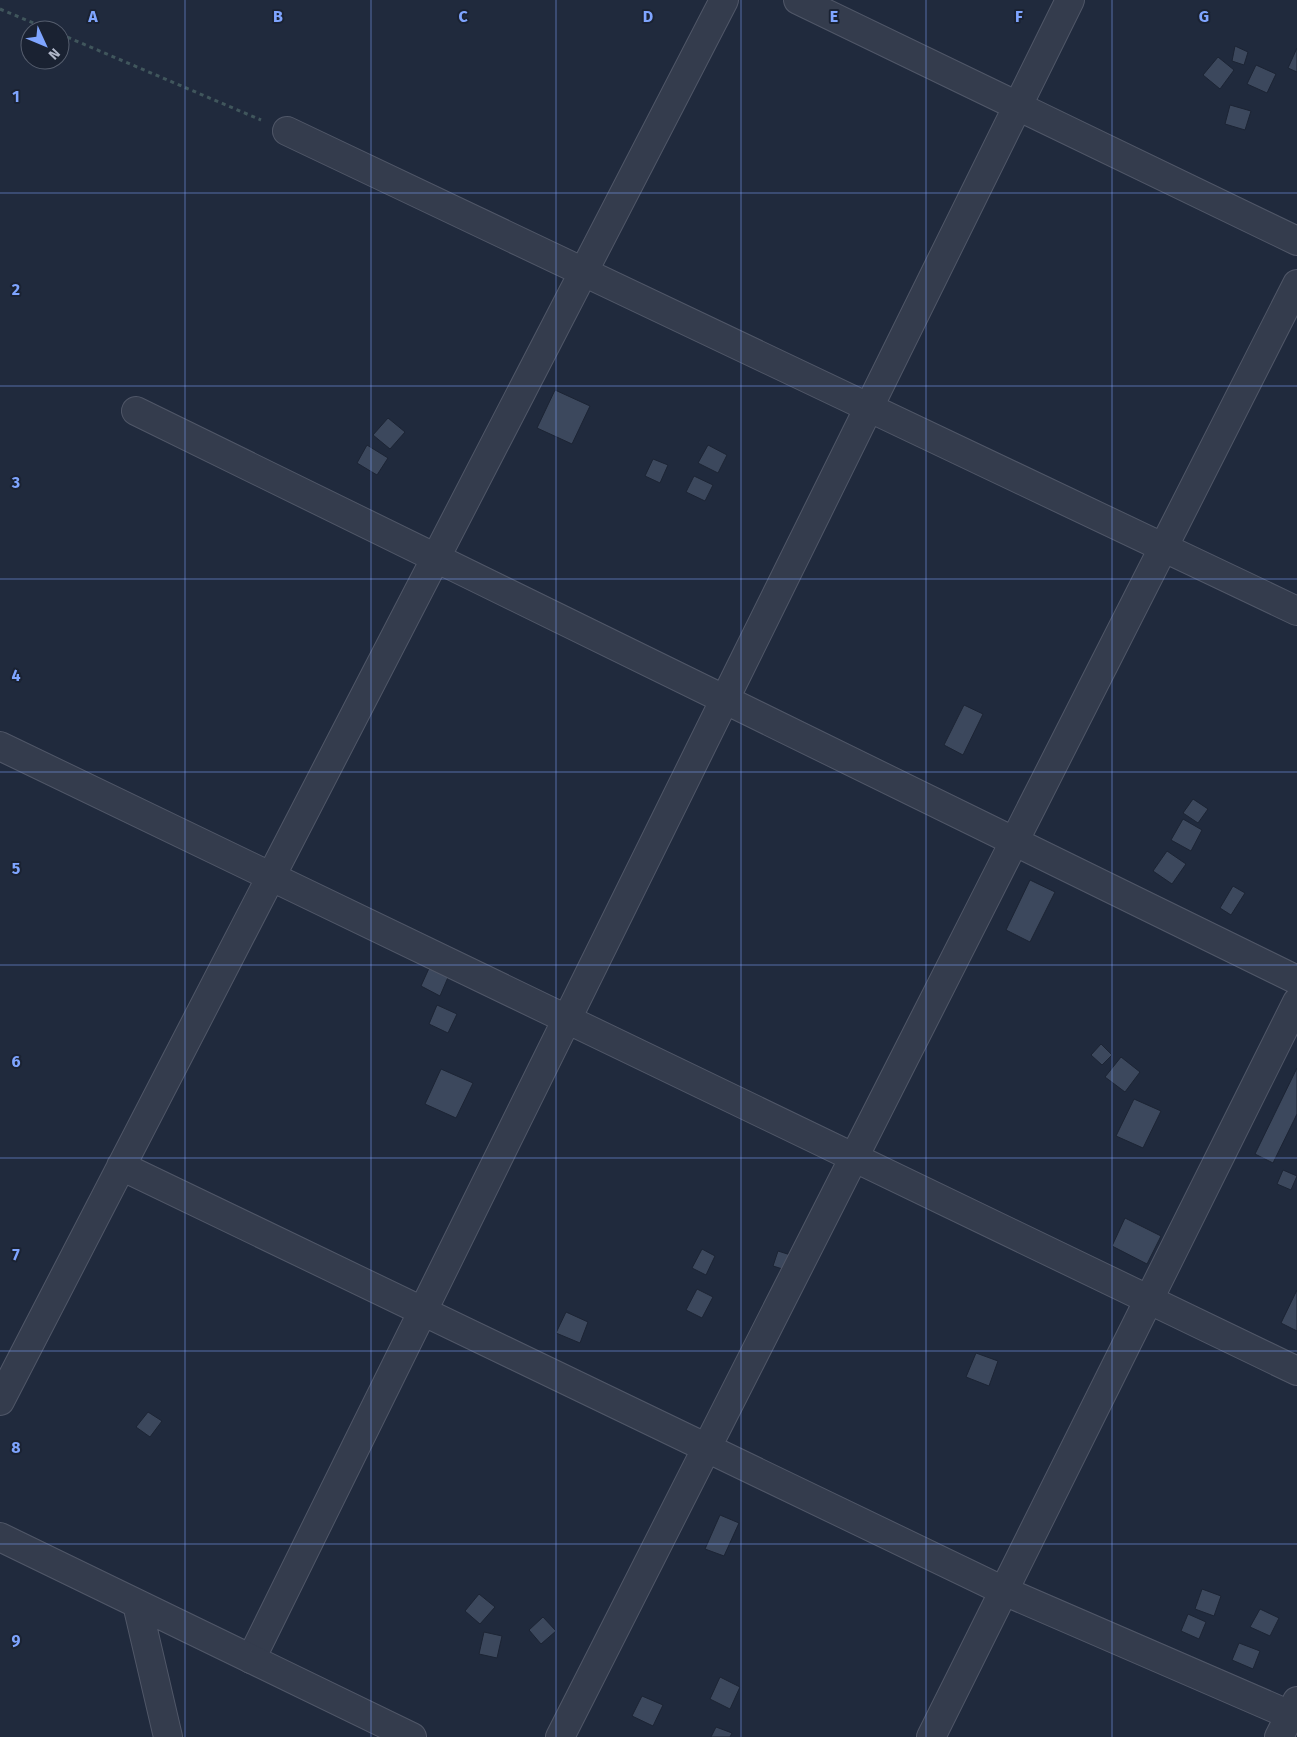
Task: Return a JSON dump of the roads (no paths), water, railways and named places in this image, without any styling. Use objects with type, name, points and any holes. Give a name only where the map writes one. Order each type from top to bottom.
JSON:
[{"type":"street","points":[[0,1401],[724,0]]},
{"type":"street","points":[[798,0],[1297,241]]},
{"type":"street","points":[[250,1659],[1070,0]]},
{"type":"street","points":[[287,131],[1297,611]]},
{"type":"street","points":[[560,1737],[1297,284]]},
{"type":"street","points":[[136,411],[1297,980]]},
{"type":"street","points":[[0,746],[1297,1371]]},
{"type":"street","points":[[931,1737],[1297,1002]]},
{"type":"street","points":[[121,1166],[1004,1591],[1291,1718]]},
{"type":"street","points":[[0,1537],[412,1737]]},
{"type":"street","points":[[137,1604],[168,1737]]}]
